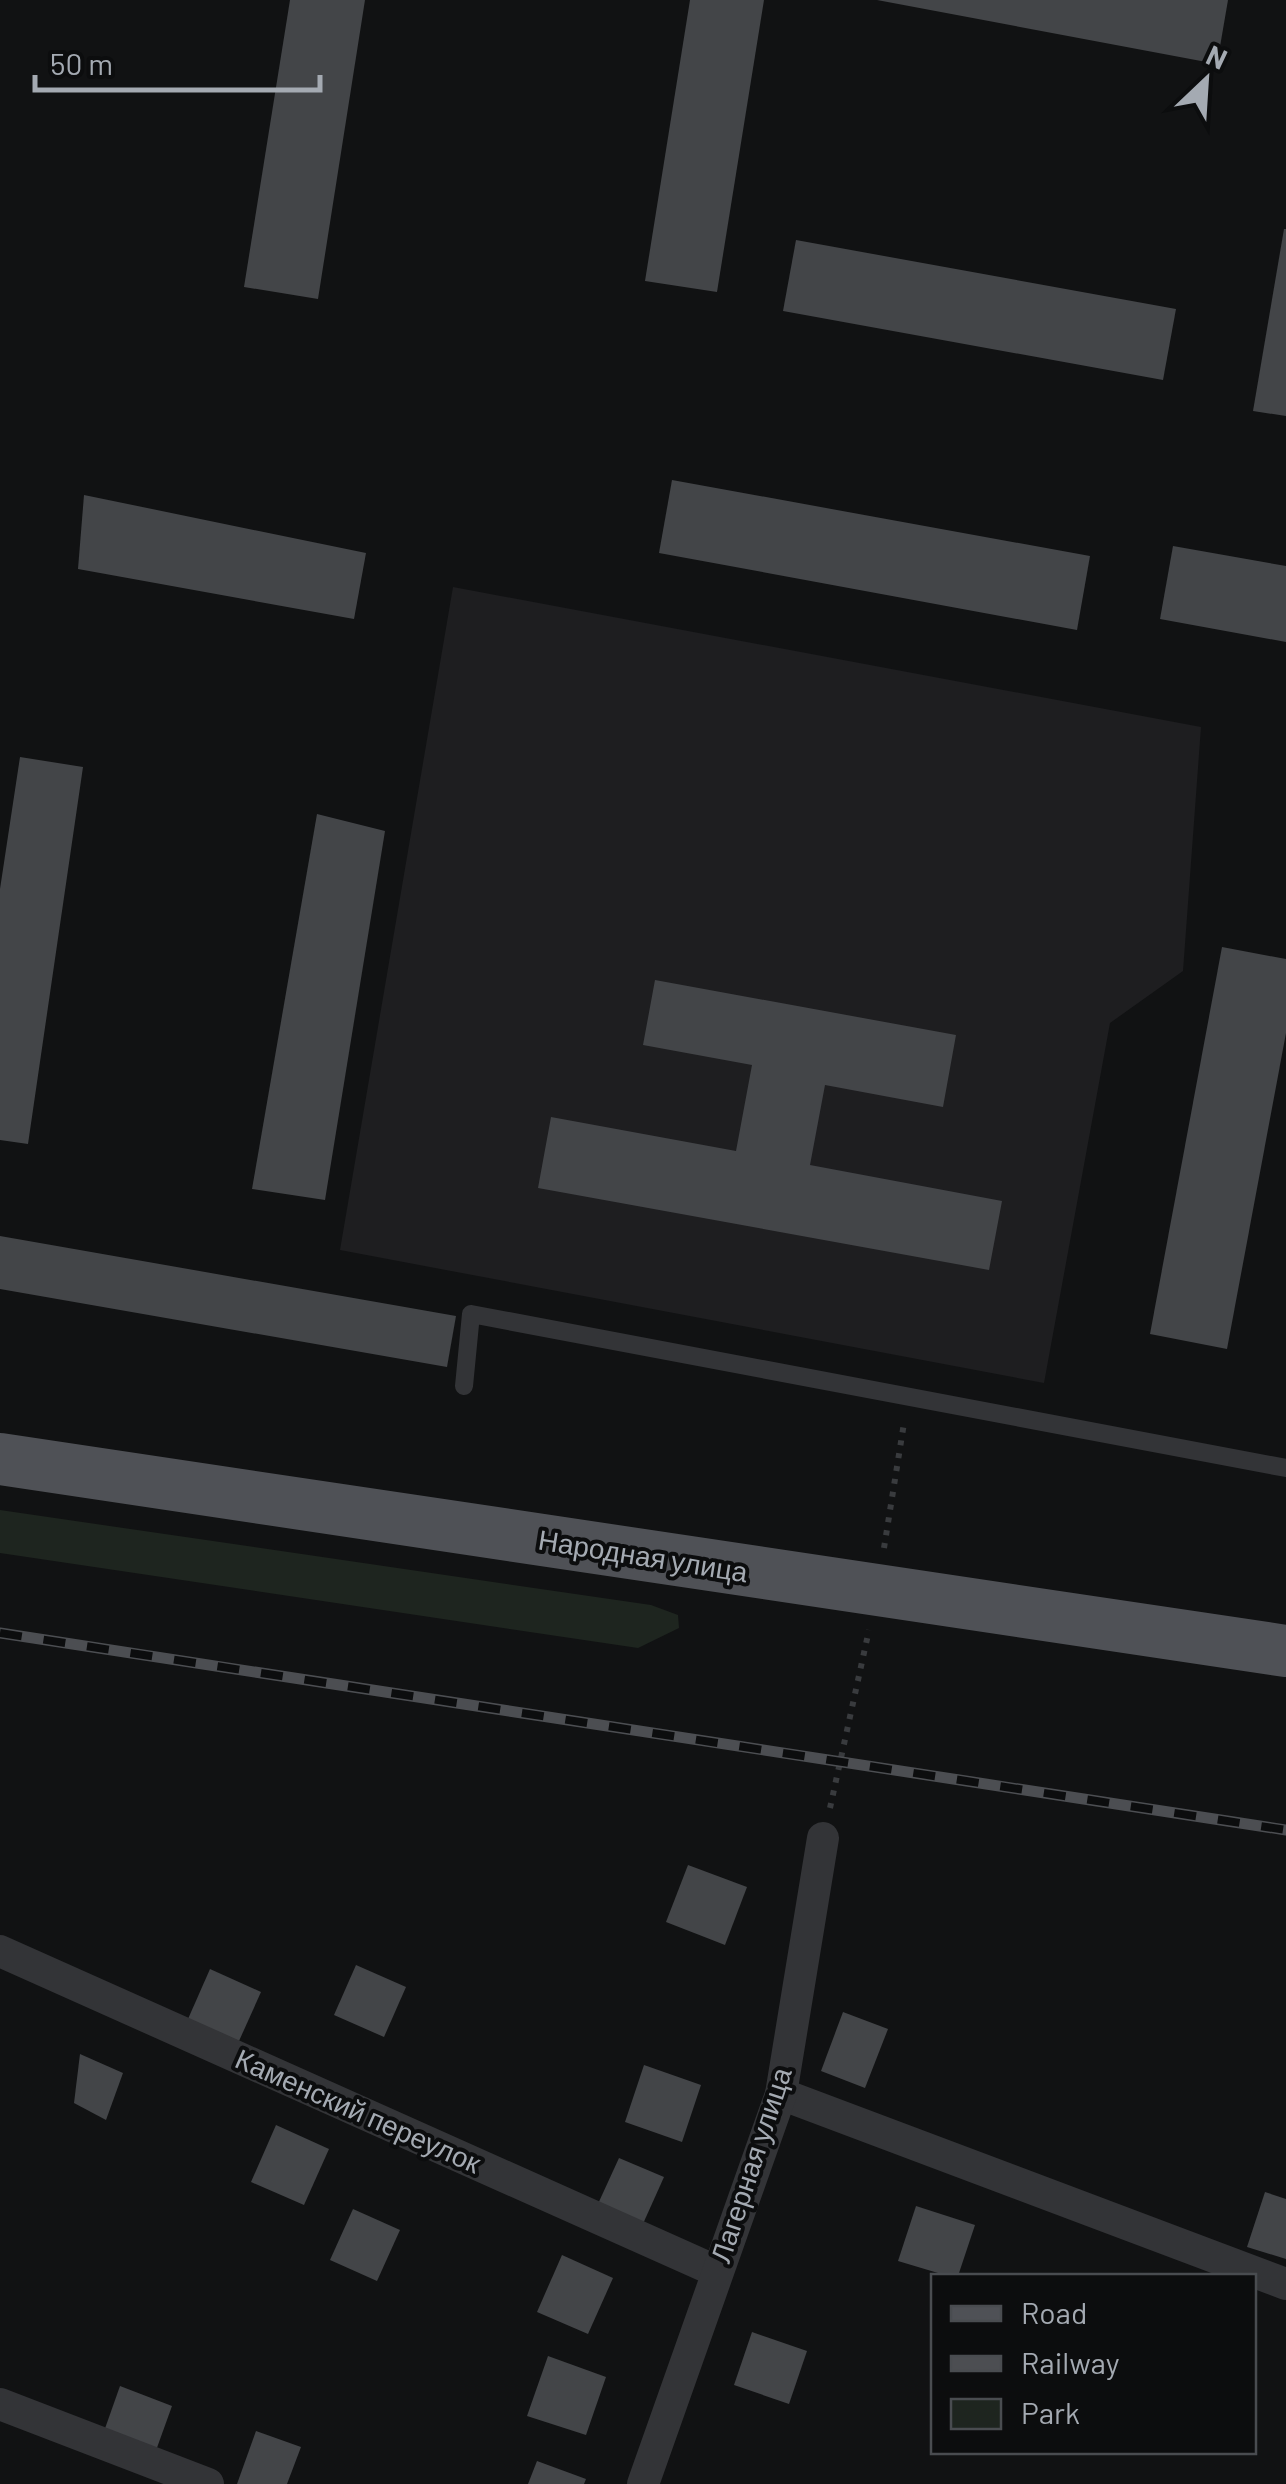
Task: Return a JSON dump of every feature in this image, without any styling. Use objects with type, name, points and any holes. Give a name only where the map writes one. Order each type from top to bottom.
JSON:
[{"type":"main road","name":"Народная улица","points":[[0,1459],[1286,1651]]},
{"type":"street","name":"Лагерная улица","points":[[642,2484],[781,2094],[823,1838]]},
{"type":"street","name":"Каменский переулок","points":[[0,1951],[716,2272]]},
{"type":"street","points":[[781,2094],[1286,2284]]},
{"type":"street","points":[[0,2404],[208,2484]]},
{"type":"lane","points":[[464,1386],[470,1314],[1286,1468]]},
{"type":"shaded area","points":[[453,587],[1201,727],[1183,971],[1110,1023],[1044,1383],[340,1250]]},
{"type":"green space","points":[[0,1510],[651,1605],[678,1615],[679,1628],[638,1648],[0,1553]]},
{"type":"building","points":[[290,0],[365,0],[318,299],[244,287]]},
{"type":"building","points":[[690,0],[764,0],[717,292],[645,281]]},
{"type":"building","points":[[877,0],[1228,0],[1217,64]]},
{"type":"building","points":[[1286,229],[1286,416],[1253,411]]},
{"type":"building","points":[[796,240],[1176,309],[1163,380],[783,311]]},
{"type":"building","points":[[672,480],[1090,556],[1077,630],[659,553]]},
{"type":"building","points":[[84,495],[366,553],[354,619],[78,569]]},
{"type":"building","points":[[1173,546],[1286,566],[1286,642],[1160,619]]},
{"type":"building","points":[[20,757],[83,767],[28,1144],[0,1140],[0,889]]},
{"type":"building","points":[[317,814],[385,831],[325,1200],[252,1189]]},
{"type":"building","points":[[1222,947],[1286,959],[1286,1033],[1227,1349],[1150,1334]]},
{"type":"building","points":[[655,980],[956,1035],[943,1107],[825,1085],[810,1165],[1002,1201],[989,1270],[538,1188],[551,1117],[736,1151],[752,1065],[643,1045]]},
{"type":"building","points":[[0,1236],[456,1316],[447,1367],[0,1289]]},
{"type":"building","points":[[688,1865],[747,1887],[725,1945],[666,1922]]},
{"type":"building","points":[[356,1965],[406,1987],[384,2037],[334,2015]]},
{"type":"building","points":[[210,1969],[261,1992],[239,2041],[188,2019]]},
{"type":"building","points":[[843,2012],[888,2029],[865,2088],[821,2071]]},
{"type":"building","points":[[80,2054],[123,2073],[106,2120],[74,2103]]},
{"type":"building","points":[[644,2065],[701,2085],[682,2142],[625,2122]]},
{"type":"building","points":[[276,2125],[329,2149],[304,2205],[251,2182]]},
{"type":"building","points":[[619,2158],[664,2177],[642,2226],[597,2206]]},
{"type":"building","points":[[1265,2192],[1286,2199],[1286,2259],[1247,2247]]},
{"type":"building","points":[[916,2206],[975,2225],[959,2274],[941,2274],[898,2261]]},
{"type":"building","points":[[353,2209],[400,2230],[377,2281],[330,2260]]},
{"type":"building","points":[[562,2255],[613,2278],[588,2334],[537,2312]]},
{"type":"building","points":[[752,2332],[807,2351],[789,2404],[734,2385]]},
{"type":"building","points":[[548,2356],[606,2377],[586,2435],[527,2416]]},
{"type":"building","points":[[120,2386],[172,2406],[154,2456],[102,2437]]},
{"type":"building","points":[[256,2431],[301,2447],[287,2484],[237,2484]]},
{"type":"building","points":[[537,2461],[586,2479],[584,2484],[528,2484]]},
{"type":"railway","points":[[0,1633],[1286,1830]]}]
